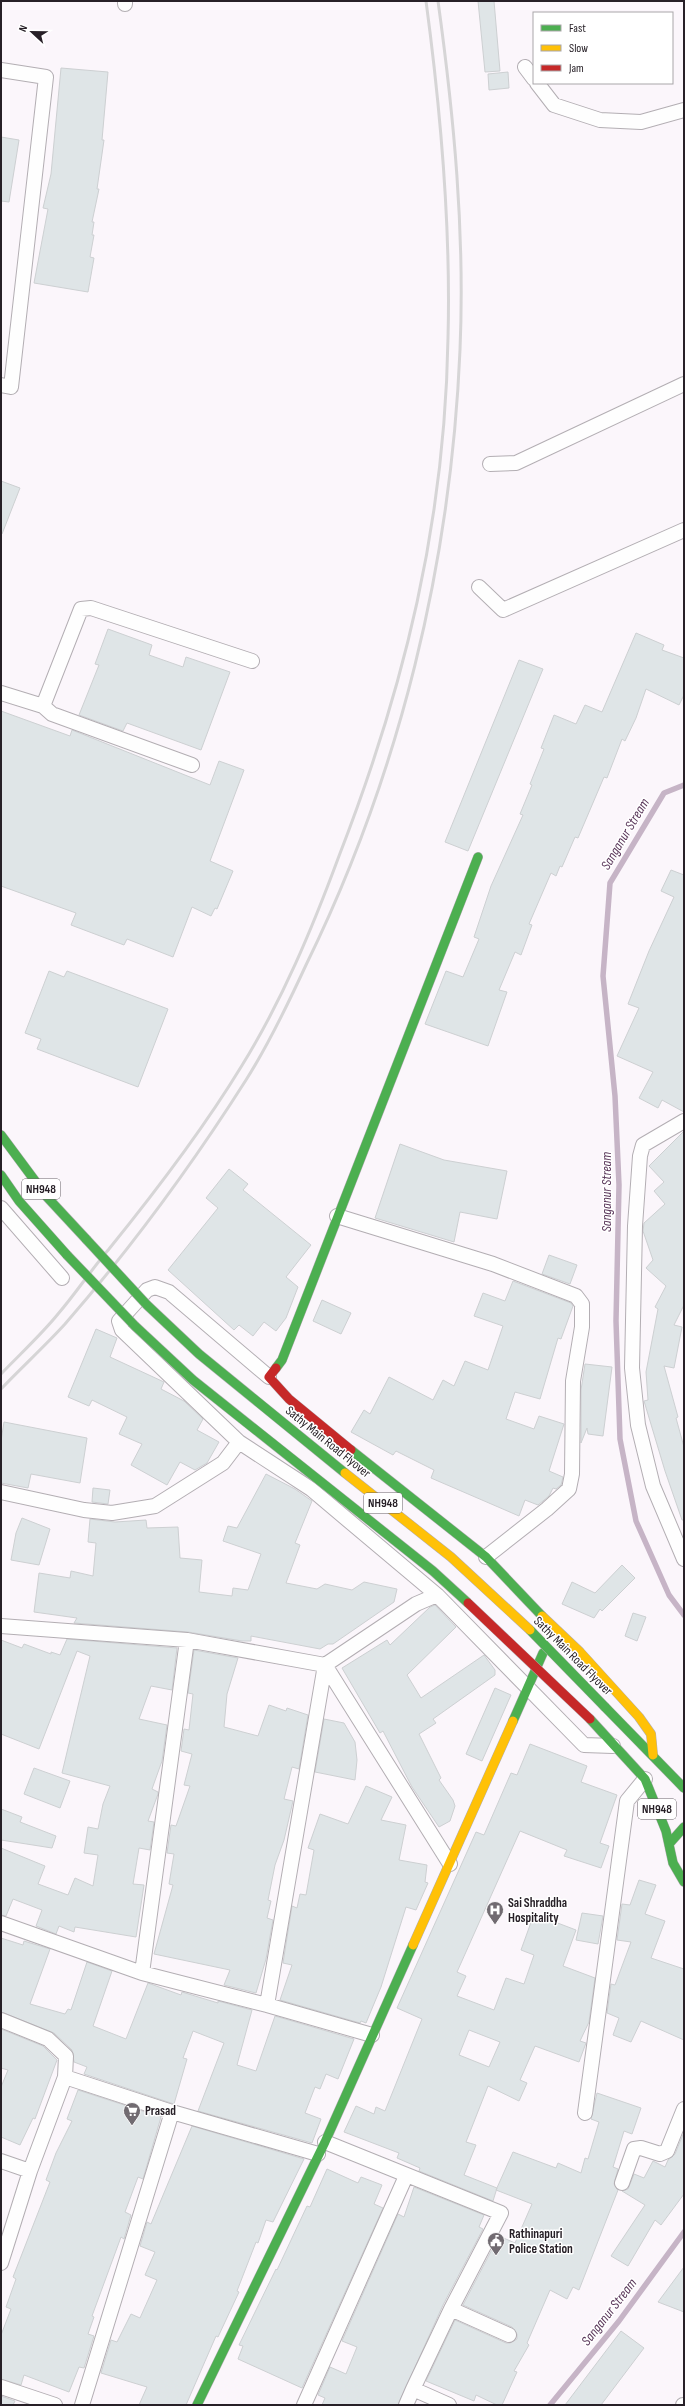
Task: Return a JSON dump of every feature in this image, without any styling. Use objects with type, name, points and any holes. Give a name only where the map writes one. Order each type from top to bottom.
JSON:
[{"type":"main road","points":[[478,856],[282,1360],[269,1377],[289,1399],[317,1423],[486,1557],[580,1652],[639,1718],[651,1734],[653,1755]]},
{"type":"main road","name":"Sathy Main Road Flyover","points":[[1,1135],[47,1197],[167,1326],[226,1376],[428,1538],[502,1603],[567,1666],[653,1755]]},
{"type":"main road","name":"NH948","points":[[1,1175],[20,1201],[67,1255],[135,1326],[188,1375],[433,1571],[530,1660],[590,1719],[613,1746],[645,1779],[666,1831],[672,1863],[684,1882]]},
{"type":"main road","points":[[197,2405],[322,2148],[450,1864],[527,1687],[555,1628]]},
{"type":"main road","name":"NH948","points":[[653,1755],[684,1788]]},
{"type":"main road","points":[[669,1844],[684,1826]]},
{"type":"street","points":[[525,67],[533,78]]},
{"type":"street","points":[[1,70],[46,77],[11,387],[1,385]]},
{"type":"street","points":[[538,84],[554,105],[600,120],[641,122],[684,110]]},
{"type":"street","points":[[490,464],[516,463],[684,384]]},
{"type":"street","points":[[479,587],[503,610],[684,530]]},
{"type":"street","points":[[43,706],[81,609],[91,608],[252,661]]},
{"type":"street","points":[[1,693],[43,706],[52,714],[192,765]]},
{"type":"street","points":[[684,1121],[643,1145],[640,1156],[635,1226],[632,1368],[638,1425],[653,1486],[684,1559]]},
{"type":"street","points":[[1,1208],[62,1278]]},
{"type":"street","points":[[337,1216],[493,1264],[576,1296],[582,1304],[582,1327],[573,1381],[572,1474],[569,1489],[547,1509],[486,1557]]},
{"type":"street","points":[[269,1377],[169,1292],[155,1287],[147,1290],[119,1321],[122,1330],[239,1442],[311,1489],[437,1595],[584,1745],[613,1746]]},
{"type":"street","points":[[1,1492],[84,1510],[112,1514],[155,1506],[223,1463],[239,1442]]},
{"type":"street","points":[[1,1626],[187,1640],[325,1665],[416,1604],[437,1595]]},
{"type":"street","points":[[142,1973],[187,1640]]},
{"type":"street","points":[[325,1665],[450,1864]]},
{"type":"street","points":[[267,2005],[325,1665]]},
{"type":"street","points":[[585,2113],[627,1801],[645,1779]]},
{"type":"street","points":[[1,1923],[142,1973],[267,2005],[372,2035]]},
{"type":"street","points":[[1,2020],[48,2039],[66,2056],[65,2077],[30,2171],[1,2263]]},
{"type":"street","points":[[65,2077],[172,2112],[322,2148],[406,2176],[501,2213],[451,2309],[406,2405]]},
{"type":"street","points":[[622,2183],[634,2149],[641,2148],[660,2154],[667,2151],[684,2109]]},
{"type":"street","points":[[82,2405],[172,2112]]},
{"type":"street","points":[[1,2161],[30,2171]]},
{"type":"street","points":[[304,2405],[406,2176]]},
{"type":"street","points":[[451,2309],[509,2334]]},
{"type":"street","points":[[1,2387],[55,2405]]},
{"type":"street","points":[[413,2389],[449,2405]]},
{"type":"building","points":[[478,1],[494,1],[500,71],[485,72]]},
{"type":"building","points":[[61,68],[108,72],[102,140],[104,140],[97,189],[99,189],[92,222],[94,222],[92,235],[94,235],[90,257],[94,258],[88,292],[34,283],[48,209],[43,208],[51,174]]},
{"type":"building","points":[[508,72],[509,88],[489,90],[488,74]]},
{"type":"building","points":[[1,137],[19,140],[9,202],[1,201]]},
{"type":"building","points":[[1,481],[20,488],[2,534],[1,534]]},
{"type":"building","points":[[108,629],[152,645],[149,655],[183,667],[186,657],[230,672],[201,750],[127,723],[123,731],[79,715],[99,665],[95,664]]},
{"type":"building","points":[[636,633],[664,645],[662,650],[684,658],[684,695],[679,705],[646,689],[636,718],[625,741],[622,739],[607,778],[604,777],[578,838],[575,837],[562,867],[560,866],[556,876],[551,873],[529,924],[532,925],[521,955],[515,952],[499,990],[507,992],[488,1046],[425,1024],[446,971],[463,977],[479,939],[474,937],[491,886],[523,815],[520,814],[532,785],[530,784],[544,749],[541,748],[554,715],[576,724],[585,705],[602,712]]},
{"type":"building","points":[[519,660],[543,669],[468,851],[445,842]]},
{"type":"building","points":[[1,711],[70,736],[72,730],[210,785],[219,761],[244,770],[210,861],[233,871],[217,909],[215,908],[211,916],[192,907],[173,957],[127,939],[124,945],[71,925],[76,913],[1,886]]},
{"type":"building","points":[[671,870],[684,875],[684,1112],[662,1100],[658,1108],[639,1098],[653,1072],[617,1056],[639,1008],[628,1004],[649,951],[674,897],[661,891]]},
{"type":"building","points":[[49,971],[64,977],[67,971],[168,1009],[138,1087],[37,1049],[41,1039],[25,1033]]},
{"type":"building","points":[[684,1131],[684,1305],[674,1325],[682,1327],[674,1368],[664,1366],[678,1417],[676,1418],[684,1447],[684,1520],[682,1520],[665,1471],[644,1401],[648,1400],[646,1372],[658,1309],[655,1307],[666,1286],[646,1268],[653,1260],[643,1231],[644,1223],[665,1204],[654,1191],[664,1182],[649,1166]]},
{"type":"building","points":[[400,1144],[444,1160],[507,1171],[497,1219],[460,1212],[454,1242],[375,1218]]},
{"type":"building","points":[[229,1169],[248,1184],[243,1190],[311,1245],[286,1277],[298,1287],[286,1318],[276,1331],[264,1322],[253,1336],[239,1325],[234,1330],[168,1270],[218,1208],[206,1198]]},
{"type":"building","points":[[549,1255],[577,1265],[570,1284],[542,1274]]},
{"type":"building","points":[[513,1281],[571,1303],[573,1306],[561,1339],[558,1338],[540,1399],[515,1392],[506,1419],[534,1429],[539,1416],[564,1424],[549,1471],[563,1477],[561,1485],[556,1489],[553,1488],[549,1496],[538,1505],[525,1500],[519,1516],[431,1478],[434,1470],[396,1451],[393,1455],[351,1432],[364,1410],[370,1414],[389,1377],[433,1400],[443,1380],[454,1386],[465,1361],[488,1370],[503,1326],[474,1316],[483,1293],[505,1301]]},
{"type":"building","points":[[322,1300],[351,1313],[341,1334],[313,1321]]},
{"type":"building","points":[[96,1329],[117,1338],[110,1357],[164,1382],[161,1389],[184,1401],[203,1419],[197,1430],[219,1442],[207,1463],[195,1470],[180,1462],[167,1485],[131,1465],[142,1444],[119,1434],[127,1417],[92,1400],[89,1406],[68,1397]]},
{"type":"building","points":[[585,1364],[612,1367],[603,1436],[588,1434],[587,1428],[581,1443],[581,1390]]},
{"type":"building","points":[[4,1422],[87,1438],[80,1483],[31,1474],[28,1488],[1,1483],[1,1441]]},
{"type":"building","points":[[266,1474],[295,1489],[312,1501],[295,1543],[300,1545],[286,1583],[317,1589],[325,1584],[352,1590],[364,1582],[397,1589],[394,1602],[333,1644],[328,1644],[320,1649],[251,1636],[251,1641],[242,1641],[188,1632],[74,1623],[77,1618],[34,1612],[39,1573],[70,1578],[71,1571],[93,1576],[96,1543],[88,1542],[90,1519],[115,1522],[146,1520],[147,1528],[178,1527],[180,1558],[202,1560],[199,1592],[232,1596],[233,1588],[248,1590],[261,1554],[223,1541],[228,1526],[237,1528]]},
{"type":"building","points":[[93,1488],[110,1490],[108,1504],[92,1502]]},
{"type":"building","points":[[22,1518],[50,1529],[39,1565],[11,1560],[16,1533]]},
{"type":"building","points":[[622,1565],[635,1578],[602,1611],[600,1609],[594,1618],[562,1604],[572,1582],[595,1593]]},
{"type":"building","points":[[435,1605],[456,1627],[407,1675],[421,1698],[484,1655],[495,1670],[495,1675],[433,1719],[436,1723],[419,1734],[441,1778],[439,1780],[453,1800],[455,1806],[450,1821],[439,1827],[412,1787],[383,1731],[380,1733],[342,1668],[387,1640],[390,1645],[430,1607]]},
{"type":"building","points":[[633,1613],[646,1617],[637,1641],[625,1636]]},
{"type":"building","points":[[67,1639],[177,1648],[172,1690],[151,1686],[139,1719],[167,1725],[162,1761],[152,1789],[158,1792],[158,1794],[148,1821],[154,1822],[150,1850],[139,1848],[133,1884],[144,1885],[136,1937],[75,1927],[74,1932],[59,1926],[56,1934],[36,1926],[42,1910],[13,1899],[6,1916],[1,1915],[1,1848],[45,1866],[38,1884],[68,1895],[75,1878],[93,1886],[98,1855],[84,1853],[88,1827],[98,1829],[103,1804],[110,1786],[62,1773],[90,1656],[77,1651],[39,1749],[1,1734],[1,1640],[22,1648],[24,1644],[51,1654],[51,1652],[60,1655]]},
{"type":"building","points":[[194,1650],[238,1658],[227,1694],[224,1727],[258,1736],[269,1705],[286,1711],[287,1708],[308,1715],[299,1769],[292,1767],[284,1799],[293,1801],[284,1840],[275,1865],[268,1900],[271,1901],[267,1918],[273,1920],[266,1959],[256,1993],[224,1985],[230,1970],[154,1954],[173,1885],[169,1884],[174,1854],[167,1853],[171,1825],[176,1826],[190,1786],[184,1785],[192,1754],[181,1751],[184,1729],[189,1730],[193,1694],[188,1693]]},
{"type":"building","points":[[495,1688],[511,1695],[482,1761],[466,1754]]},
{"type":"building","points":[[324,1719],[344,1723],[355,1742],[357,1760],[355,1780],[315,1772]]},
{"type":"building","points":[[530,1744],[587,1766],[581,1782],[617,1795],[600,1843],[609,1846],[601,1868],[564,1856],[567,1850],[520,1831],[457,1972],[466,1976],[457,1996],[494,2010],[506,1978],[524,1984],[534,1955],[521,1950],[534,1914],[576,1930],[563,1966],[595,1978],[589,2022],[580,2041],[586,2043],[579,2062],[535,2046],[520,2080],[527,2083],[519,2101],[488,2086],[466,2142],[476,2145],[464,2175],[497,2188],[493,2201],[419,2171],[420,2168],[397,2158],[399,2153],[344,2132],[356,2106],[374,2114],[376,2107],[385,2111],[422,2019],[397,2008],[476,1832],[484,1835],[511,1773],[517,1775]],"holes":[[[469,2030],[500,2042],[489,2067],[459,2055]]]},
{"type":"building","points":[[34,1768],[70,1781],[60,1808],[24,1794]]},
{"type":"building","points":[[366,1786],[392,1797],[381,1820],[406,1825],[399,1860],[427,1865],[425,1882],[428,1883],[416,1910],[406,1907],[381,1987],[366,2023],[361,2021],[360,2023],[280,2000],[292,1965],[283,1963],[292,1906],[297,1908],[300,1894],[306,1895],[314,1850],[308,1848],[320,1814],[348,1824]]},
{"type":"building","points":[[1,1809],[22,1817],[20,1822],[56,1836],[52,1848],[1,1840]]},
{"type":"building","points":[[639,1880],[656,1885],[645,1914],[665,1921],[651,1958],[684,1969],[684,2040],[641,2021],[631,2042],[613,2035],[619,2018],[607,2013],[611,1984],[615,1985],[631,1942],[617,1940],[622,1904],[630,1905]]},
{"type":"building","points":[[582,1913],[603,1916],[598,1944],[576,1940]]},
{"type":"building","points":[[1,1938],[23,1945],[24,1941],[50,1949],[30,2004],[65,2014],[68,2009],[71,2010],[87,1962],[112,1971],[93,2026],[126,2039],[148,1983],[181,1995],[182,1992],[218,2003],[218,2001],[252,2010],[237,2065],[256,2071],[275,2016],[354,2039],[338,2079],[326,2074],[320,2089],[315,2087],[305,2113],[321,2119],[312,2143],[198,2111],[224,2043],[193,2031],[183,2058],[187,2059],[174,2104],[84,2074],[87,2067],[74,2062],[72,2050],[54,2033],[1,2012]]},
{"type":"building","points":[[1,2029],[43,2046],[57,2060],[35,2119],[33,2118],[20,2145],[1,2137],[1,2087],[8,2070],[1,2068]]},
{"type":"building","points":[[78,2090],[161,2117],[143,2179],[138,2177],[125,2212],[131,2215],[124,2239],[121,2237],[92,2316],[94,2317],[88,2334],[94,2336],[84,2368],[79,2367],[69,2392],[24,2375],[21,2385],[1,2379],[1,2335],[11,2309],[6,2307],[16,2279],[13,2277],[50,2182],[46,2180],[56,2153],[72,2121],[67,2119]]},
{"type":"building","points":[[597,2093],[641,2108],[632,2134],[624,2131],[613,2167],[618,2169],[614,2184],[618,2190],[579,2290],[573,2287],[567,2299],[550,2290],[527,2343],[529,2345],[514,2371],[517,2372],[502,2405],[497,2405],[476,2395],[474,2401],[426,2381],[455,2320],[506,2343],[510,2343],[517,2339],[517,2334],[512,2327],[463,2305],[499,2236],[515,2243],[532,2204],[496,2190],[513,2152],[556,2168],[558,2163],[581,2173],[585,2158],[588,2159],[599,2122],[591,2119]]},
{"type":"building","points":[[192,2126],[304,2159],[273,2222],[266,2220],[258,2243],[256,2242],[237,2291],[239,2292],[218,2337],[216,2336],[186,2405],[139,2405],[147,2387],[101,2373],[111,2340],[117,2342],[131,2314],[140,2318],[157,2280],[145,2275],[155,2252],[140,2246],[147,2222],[151,2224]]},
{"type":"building","points":[[684,2132],[684,2194],[661,2225],[655,2220],[628,2266],[611,2256],[645,2205],[622,2191],[628,2189],[634,2174],[644,2178],[653,2161],[665,2167],[668,2160],[675,2154]]},
{"type":"building","points":[[327,2169],[358,2183],[361,2177],[382,2185],[374,2204],[383,2208],[302,2388],[238,2359],[243,2346],[239,2345],[307,2206],[310,2207]]},
{"type":"building","points":[[414,2187],[484,2215],[479,2227],[483,2229],[443,2305],[398,2405],[322,2405],[325,2398],[318,2395],[330,2367],[346,2374],[357,2347],[342,2341],[398,2214],[404,2217]]},
{"type":"building","points":[[684,2267],[684,2312],[658,2302]]},
{"type":"building","points":[[621,2331],[644,2348],[601,2405],[565,2405]]},
{"type":"building","points":[[1,2396],[15,2401],[13,2405],[1,2405]]},
{"type":"waterway","name":"Sanganur Stream","points":[[684,785],[664,793],[610,883],[603,976],[615,1096],[619,1185],[616,1321],[620,1439],[636,1521],[669,1595],[684,1615]]},
{"type":"waterway","name":"Sanganur Stream","points":[[550,2405],[619,2321],[684,2232]]},
{"type":"railway","points":[[1,1374],[38,1337],[58,1314],[161,1183],[211,1114],[256,1042],[295,964],[329,883],[363,792],[383,729],[402,666],[430,537],[439,472],[445,406],[449,296],[448,253],[444,169],[426,1]]},
{"type":"railway","points":[[1,1389],[65,1324],[114,1266],[182,1175],[254,1066],[285,1009],[339,892],[368,818],[394,742],[415,665],[432,588],[445,509],[455,430],[460,350],[461,262],[457,175],[449,88],[438,1]]},
{"type":"traffic: fast","points":[[276,1368],[282,1360],[478,857]]},
{"type":"traffic: fast","points":[[1,1135],[47,1197],[86,1239]]},
{"type":"traffic: fast","points":[[1,1175],[19,1201],[67,1255]]},
{"type":"traffic: fast","points":[[86,1239],[147,1305],[199,1354],[345,1473]]},
{"type":"traffic: fast","points":[[67,1255],[135,1326],[193,1380],[433,1571],[468,1603]]},
{"type":"traffic: fast","points":[[351,1450],[486,1557],[542,1616]]},
{"type":"traffic: fast","points":[[530,1630],[605,1707]]},
{"type":"traffic: fast","points":[[513,1721],[543,1653]]},
{"type":"traffic: fast","points":[[605,1707],[684,1788]]},
{"type":"traffic: fast","points":[[590,1719],[645,1779],[666,1831],[673,1863],[684,1882]]},
{"type":"traffic: fast","points":[[669,1844],[684,1827]]},
{"type":"traffic: fast","points":[[197,2405],[325,2142],[413,1945]]},
{"type":"traffic: slow","points":[[345,1473],[451,1557],[530,1630]]},
{"type":"traffic: slow","points":[[542,1616],[580,1652],[639,1717],[651,1734],[653,1755]]},
{"type":"traffic: slow","points":[[413,1945],[513,1721]]},
{"type":"traffic: jam","points":[[276,1368],[269,1377],[289,1399],[351,1450]]},
{"type":"traffic: jam","points":[[468,1603],[590,1719]]},
{"type":"place","name":"Sai Shraddha Hospitality","points":[[495,1925]]},
{"type":"place","name":"Prasad","points":[[132,2126]]},
{"type":"place","name":"Rathinapuri Police Station","points":[[496,2256]]}]
